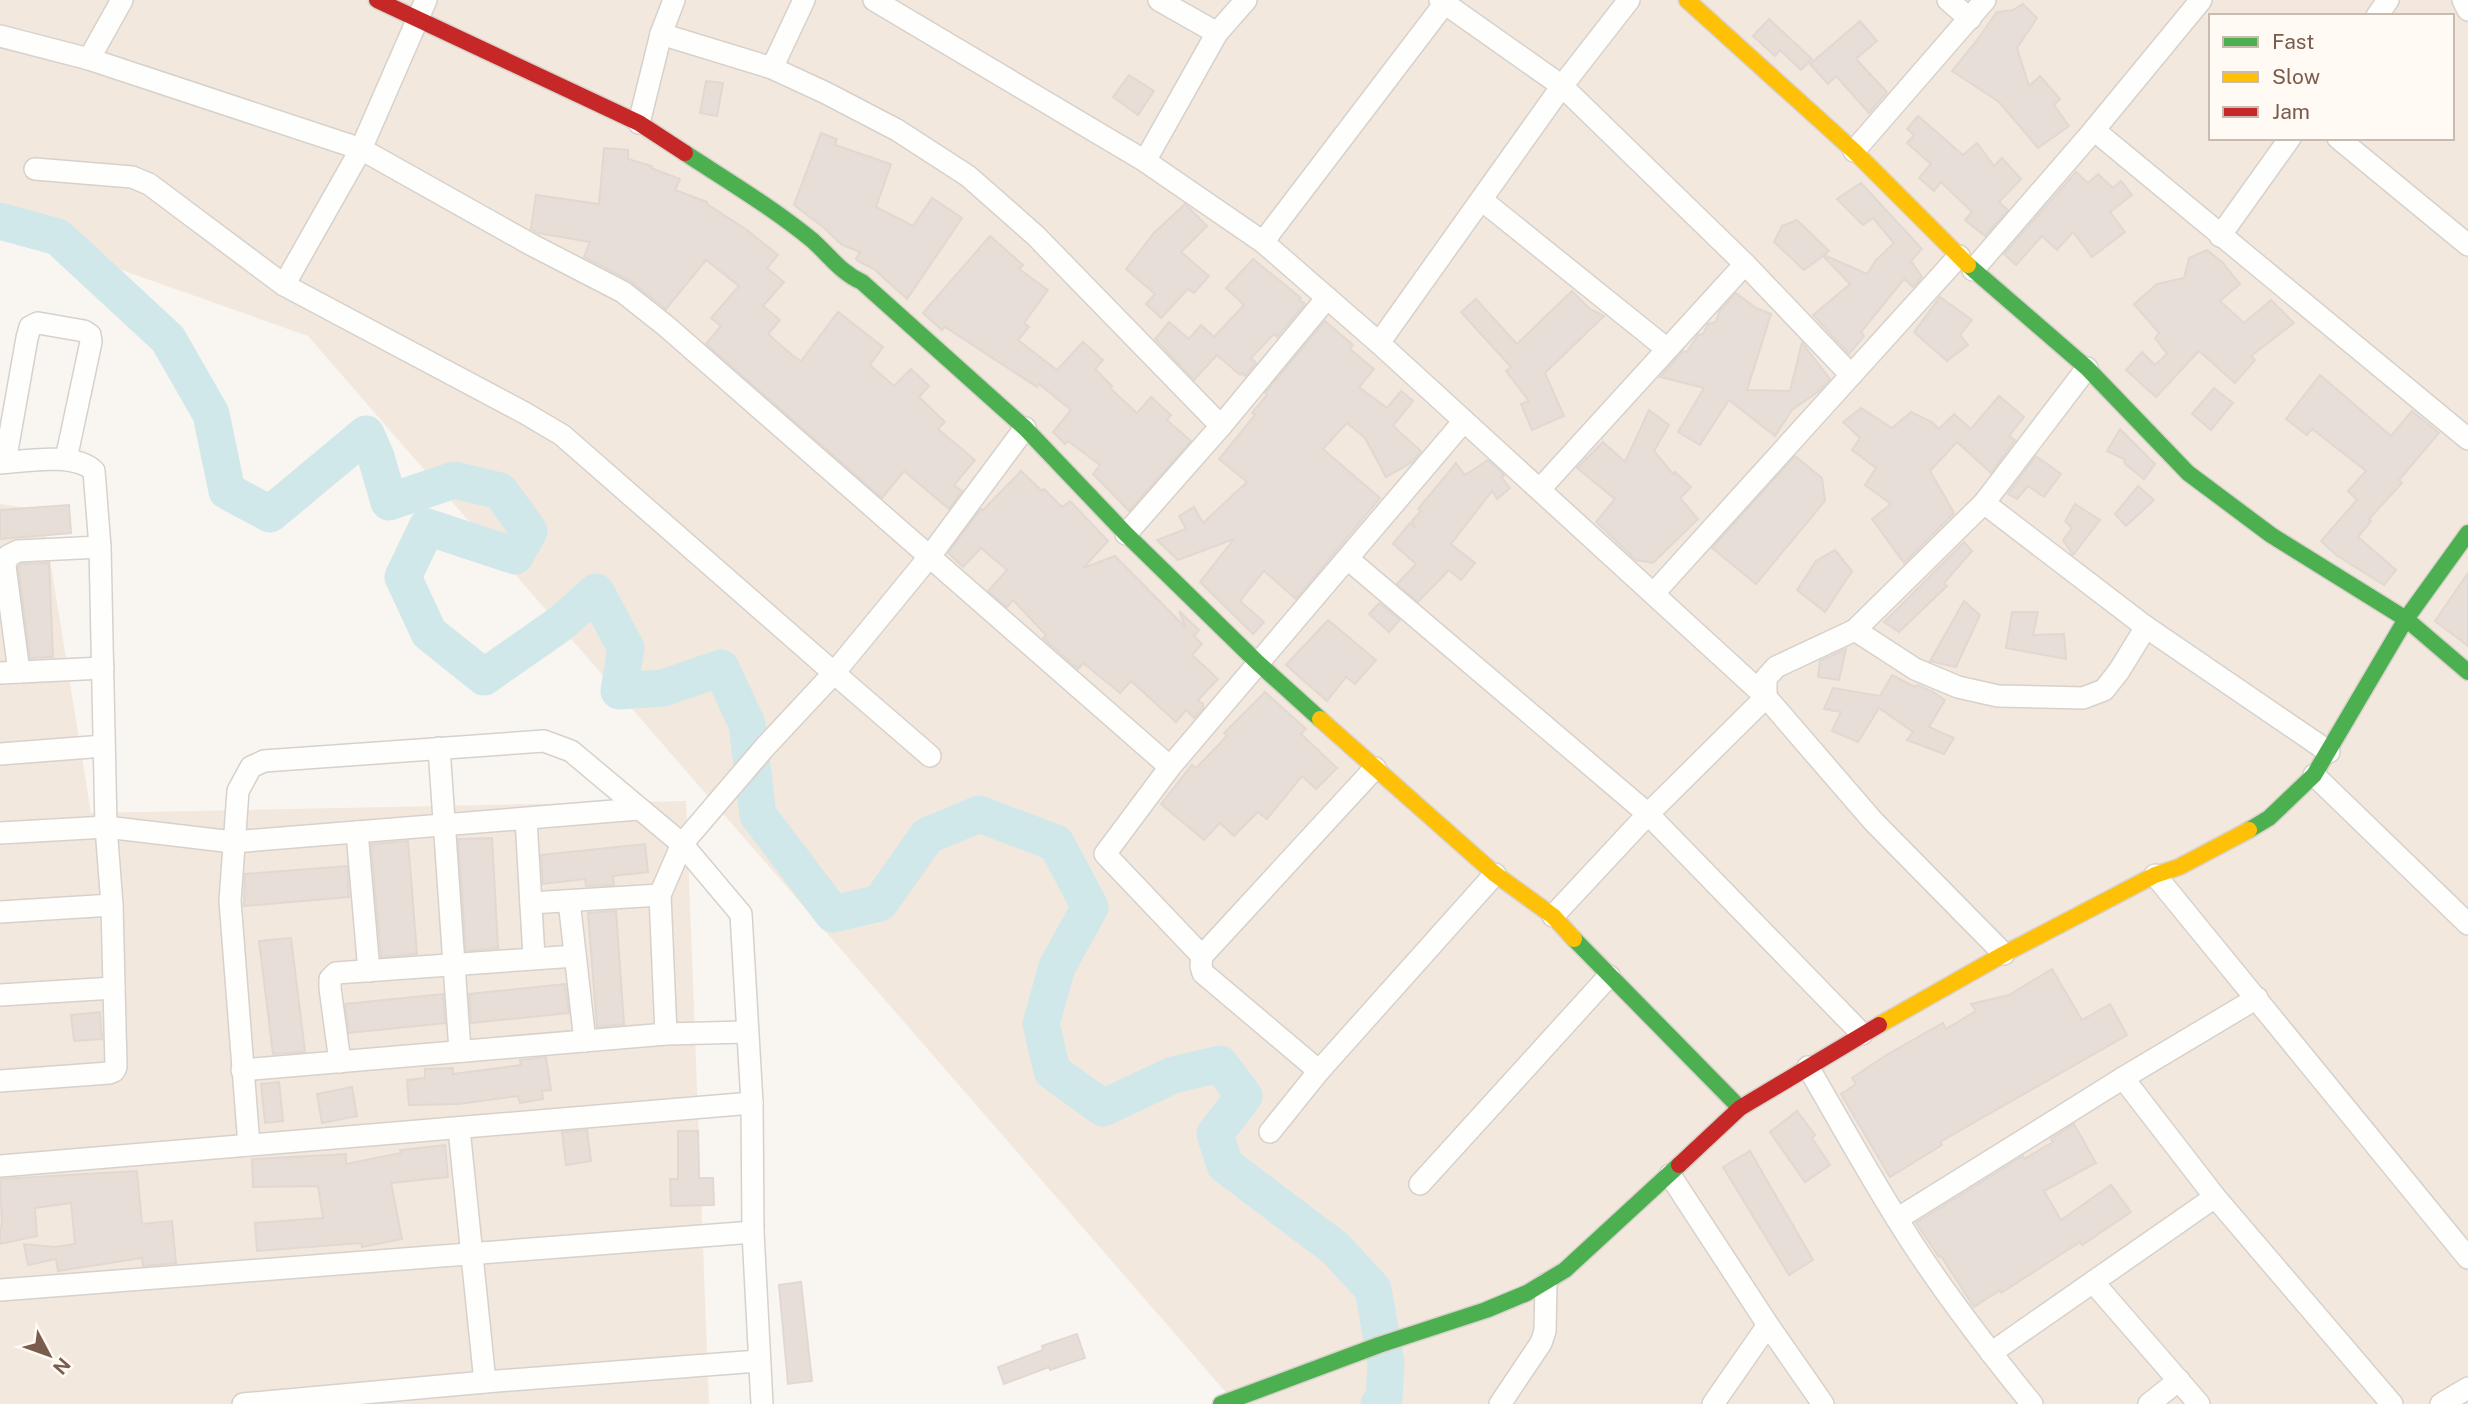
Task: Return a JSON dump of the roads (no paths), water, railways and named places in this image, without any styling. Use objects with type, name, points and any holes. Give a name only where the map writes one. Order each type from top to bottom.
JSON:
[{"type":"street","points":[[89,58],[122,0]]},
{"type":"street","points":[[377,0],[422,9],[639,122],[813,241],[848,276],[862,282],[1025,428],[1126,534],[1258,663],[1494,874],[1553,916],[1740,1108]]},
{"type":"street","points":[[639,122],[662,34],[674,0]]},
{"type":"street","points":[[772,68],[804,0]]},
{"type":"street","points":[[873,0],[1145,161],[1263,242],[1379,343],[1766,697],[1873,821],[2004,954]]},
{"type":"street","points":[[1159,0],[1217,33]]},
{"type":"street","points":[[1145,161],[1217,33],[1246,0]]},
{"type":"street","points":[[1379,343],[1483,201],[1562,86],[1629,0]]},
{"type":"street","points":[[1687,0],[1854,151],[1966,263],[2087,368],[2188,472],[2271,535],[2406,619],[2468,672]]},
{"type":"street","points":[[1948,0],[1970,19]]},
{"type":"street","points":[[1854,151],[1985,0]]},
{"type":"street","points":[[1654,593],[1852,375],[1966,263],[2094,130],[2201,0]]},
{"type":"street","points":[[2463,0],[2468,10]]},
{"type":"street","points":[[1263,242],[1442,2],[1562,86],[1745,264],[1852,375]]},
{"type":"street","points":[[284,285],[361,149],[422,9]]},
{"type":"street","points":[[662,34],[772,68],[827,93],[897,130],[968,176],[1036,236],[1221,426]]},
{"type":"street","points":[[0,37],[89,58],[361,149],[532,245],[623,292],[648,310],[1170,767]]},
{"type":"street","points":[[2094,130],[2468,439]]},
{"type":"street","points":[[2220,236],[2289,140]]},
{"type":"street","points":[[2340,140],[2468,245]]},
{"type":"street","points":[[35,169],[132,177],[149,184],[284,285],[562,435],[930,755]]},
{"type":"street","points":[[1483,201],[1667,349]]},
{"type":"street","points":[[1540,489],[1745,264]]},
{"type":"street","points":[[1126,534],[1221,426],[1327,298]]},
{"type":"street","points":[[0,1081],[114,1071],[112,905],[106,827],[100,547],[94,471],[89,466],[66,459],[3,463],[26,338],[30,327],[38,323],[84,331],[90,335],[91,342],[66,459]]},
{"type":"street","points":[[1553,916],[1647,814],[1766,697],[1766,678],[1776,667],[1855,630],[1984,503],[2087,368]]},
{"type":"street","points":[[1202,956],[1105,854],[1170,767],[1464,421]]},
{"type":"street","points":[[666,1034],[660,895],[682,844],[765,747],[834,673],[930,556],[1025,428]]},
{"type":"street","points":[[1984,503],[2146,627],[2329,751]]},
{"type":"street","points":[[1221,1404],[1398,1338],[1524,1296],[1546,1284],[1670,1175],[1740,1108],[1862,1034],[2004,954],[2155,875],[2179,867],[2232,841],[2269,818],[2314,775],[2406,619],[2468,533]]},
{"type":"street","points":[[100,547],[18,551],[8,556],[4,593],[9,673],[103,668]]},
{"type":"street","points":[[1348,559],[1647,814],[1862,1034]]},
{"type":"street","points":[[1855,630],[1915,669],[1958,687],[1998,696],[2083,698],[2104,690],[2146,627]]},
{"type":"street","points":[[249,1145],[230,901],[238,791],[251,767],[264,761],[544,741],[571,751],[682,844],[740,914],[752,1103],[753,1232],[762,1404]]},
{"type":"street","points":[[0,754],[104,746]]},
{"type":"street","points":[[439,748],[460,1051]]},
{"type":"street","points":[[1319,1071],[1203,973],[1202,956],[1375,768]]},
{"type":"street","points":[[2314,775],[2468,924]]},
{"type":"street","points":[[0,833],[106,827],[233,842],[638,809]]},
{"type":"street","points":[[526,819],[534,957]]},
{"type":"street","points":[[357,832],[369,971]]},
{"type":"street","points":[[1270,1132],[1319,1071],[1494,874]]},
{"type":"street","points":[[2155,875],[2468,1258]]},
{"type":"street","points":[[531,903],[660,895]]},
{"type":"street","points":[[569,901],[585,1041]]},
{"type":"street","points":[[0,912],[112,905]]},
{"type":"street","points":[[340,1062],[330,979],[336,973],[575,956]]},
{"type":"street","points":[[1420,1184],[1609,976]]},
{"type":"street","points":[[0,995],[114,988]]},
{"type":"street","points":[[1897,1219],[2257,998]]},
{"type":"street","points":[[242,1070],[666,1034],[746,1032]]},
{"type":"street","points":[[1808,1067],[1897,1219],[1939,1283],[2032,1404]]},
{"type":"street","points":[[2123,1078],[2215,1197],[2392,1404]]},
{"type":"street","points":[[0,1166],[752,1103]]},
{"type":"street","points":[[459,1129],[485,1381]]},
{"type":"street","points":[[1670,1175],[1823,1404]]},
{"type":"street","points":[[1991,1353],[2215,1197]]},
{"type":"street","points":[[0,1290],[753,1232]]},
{"type":"street","points":[[2093,1282],[2199,1404]]},
{"type":"street","points":[[1500,1404],[1541,1343],[1545,1331],[1546,1284]]},
{"type":"street","points":[[1713,1404],[1768,1325]]},
{"type":"street","points":[[243,1404],[485,1381],[758,1361]]},
{"type":"street","points":[[2149,1404],[2179,1380]]},
{"type":"street","points":[[2441,1404],[2468,1388]]},
{"type":"waterway","points":[[0,221],[58,237],[168,339],[211,414],[227,491],[270,514],[366,434],[376,457],[389,502],[454,480],[500,491],[529,531],[515,556],[427,527],[403,577],[429,633],[484,677],[560,624],[596,592],[626,648],[619,691],[663,688],[721,668],[747,724],[758,815],[833,914],[880,903],[927,836],[979,814],[1056,843],[1090,907],[1057,967],[1041,1024],[1052,1071],[1103,1108],[1173,1075],[1220,1064],[1244,1096],[1215,1134],[1225,1165],[1335,1248],[1373,1289],[1386,1363],[1384,1398],[1379,1404]]}]
